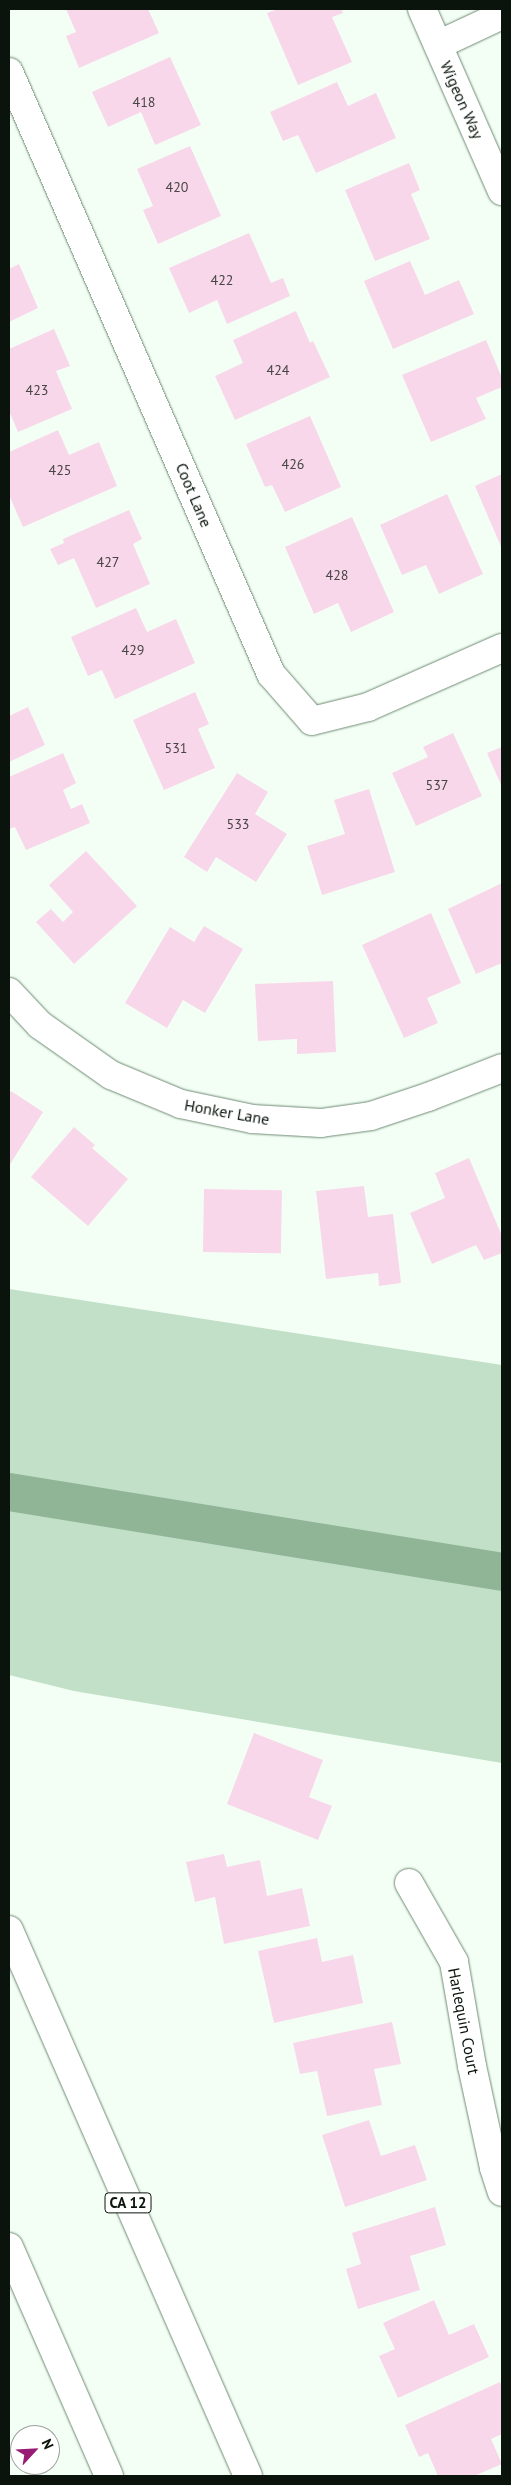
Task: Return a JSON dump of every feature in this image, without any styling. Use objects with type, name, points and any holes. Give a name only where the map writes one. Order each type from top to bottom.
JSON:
[{"type":"main road","name":"Wigeon Way","points":[[422,9],[502,191]]},
{"type":"main road","points":[[438,45],[502,15]]},
{"type":"main road","name":"Coot Lane","points":[[9,72],[271,674],[312,721],[368,707],[502,648]]},
{"type":"main road","name":"Honker Lane","points":[[9,992],[40,1025],[112,1075],[180,1104],[252,1119],[321,1123],[372,1116],[428,1097],[502,1068]]},
{"type":"main road","name":"Harlequin Court","points":[[409,1882],[454,1962],[472,2066],[499,2175]]},
{"type":"main road","name":"CA 12","points":[[9,1930],[248,2476]]},
{"type":"main road","points":[[9,2248],[109,2476]]},
{"type":"green space","points":[[9,1289],[502,1365],[502,1763],[74,1691],[9,1675]]},
{"type":"building","points":[[66,9],[148,9],[159,33],[79,68],[66,36],[76,32]]},
{"type":"building","points":[[278,9],[341,9],[343,13],[332,17],[352,62],[298,85],[267,13]]},
{"type":"building","points":[[170,57],[201,125],[155,145],[141,112],[108,127],[92,92]]},
{"type":"building","points":[[337,82],[348,106],[376,93],[396,138],[316,173],[298,135],[283,141],[270,112]]},
{"type":"building","points":[[190,146],[221,216],[158,244],[143,210],[153,206],[137,169]]},
{"type":"building","points":[[409,163],[420,190],[411,194],[430,239],[375,261],[345,190]]},
{"type":"building","points":[[249,233],[271,283],[283,278],[290,296],[227,324],[217,300],[189,313],[169,268]]},
{"type":"building","points":[[410,261],[425,295],[459,280],[474,314],[393,349],[364,281]]},
{"type":"building","points":[[19,264],[38,308],[9,322],[9,269]]},
{"type":"building","points":[[296,311],[310,343],[313,341],[330,377],[235,420],[215,376],[243,363],[233,340]]},
{"type":"building","points":[[54,329],[70,366],[56,371],[72,409],[18,432],[9,411],[9,349]]},
{"type":"building","points":[[486,340],[502,378],[502,387],[476,398],[486,419],[431,442],[402,375]]},
{"type":"building","points":[[310,416],[341,487],[285,512],[272,485],[265,487],[246,444]]},
{"type":"building","points":[[58,430],[69,455],[99,442],[117,486],[23,527],[9,495],[9,452]]},
{"type":"building","points":[[502,474],[502,549],[475,486]]},
{"type":"building","points":[[447,494],[483,574],[439,594],[426,565],[402,575],[380,525]]},
{"type":"building","points":[[129,510],[142,539],[133,544],[150,584],[96,608],[74,558],[58,565],[50,549],[64,543],[63,539]]},
{"type":"building","points":[[352,517],[394,612],[351,632],[338,603],[314,614],[285,547]]},
{"type":"building","points":[[136,608],[147,632],[176,619],[195,663],[115,699],[102,670],[88,676],[71,637]]},
{"type":"building","points":[[195,692],[209,724],[198,729],[215,768],[164,790],[133,720]]},
{"type":"building","points":[[28,707],[45,745],[9,762],[9,716]]},
{"type":"building","points":[[453,733],[482,796],[416,826],[392,773],[428,757],[423,747]]},
{"type":"building","points":[[502,747],[502,787],[487,753]]},
{"type":"building","points":[[63,753],[76,783],[63,790],[71,809],[82,804],[90,823],[26,850],[15,827],[9,829],[9,777]]},
{"type":"building","points":[[237,773],[268,792],[255,814],[287,834],[256,882],[216,857],[207,872],[184,857]]},
{"type":"building","points":[[369,789],[395,872],[322,895],[307,846],[345,834],[334,800]]},
{"type":"building","points":[[86,851],[137,906],[74,964],[36,922],[51,909],[63,922],[73,912],[49,885]]},
{"type":"building","points":[[502,883],[502,963],[476,974],[448,909]]},
{"type":"building","points":[[431,913],[461,983],[427,998],[438,1023],[404,1038],[362,945]]},
{"type":"building","points":[[204,926],[243,949],[205,1013],[183,1000],[167,1028],[125,1003],[170,927],[194,942]]},
{"type":"building","points":[[333,981],[336,1052],[297,1054],[297,1039],[258,1041],[255,984]]},
{"type":"building","points":[[11,1091],[43,1112],[9,1166],[9,1094]]},
{"type":"building","points":[[74,1127],[95,1145],[92,1148],[128,1179],[88,1226],[31,1177]]},
{"type":"building","points":[[469,1158],[502,1236],[502,1253],[484,1260],[476,1245],[432,1264],[410,1213],[445,1198],[435,1173]]},
{"type":"building","points":[[364,1186],[368,1217],[393,1214],[401,1283],[379,1286],[378,1273],[326,1279],[316,1191]]},
{"type":"building","points":[[204,1189],[282,1190],[281,1253],[203,1252]]},
{"type":"building","points":[[254,1733],[323,1760],[309,1797],[332,1806],[318,1840],[227,1804]]},
{"type":"building","points":[[224,1854],[227,1867],[260,1860],[267,1896],[302,1888],[310,1926],[224,1944],[215,1897],[195,1902],[186,1862]]},
{"type":"building","points":[[317,1938],[322,1962],[353,1955],[363,2003],[274,2023],[258,1951]]},
{"type":"building","points":[[392,2022],[401,2064],[374,2069],[382,2105],[327,2116],[317,2071],[300,2074],[293,2043]]},
{"type":"building","points":[[369,2120],[381,2156],[415,2145],[427,2180],[345,2207],[322,2135]]},
{"type":"building","points":[[435,2207],[446,2245],[410,2256],[420,2290],[358,2309],[346,2269],[361,2264],[352,2233]]},
{"type":"building","points":[[434,2300],[449,2335],[474,2324],[489,2357],[398,2398],[379,2356],[395,2349],[383,2323]]},
{"type":"building","points":[[500,2382],[502,2387],[502,2434],[491,2439],[502,2464],[474,2476],[438,2476],[428,2453],[419,2457],[405,2425]]},
{"type":"waterway","points":[[9,1492],[502,1572]]}]
